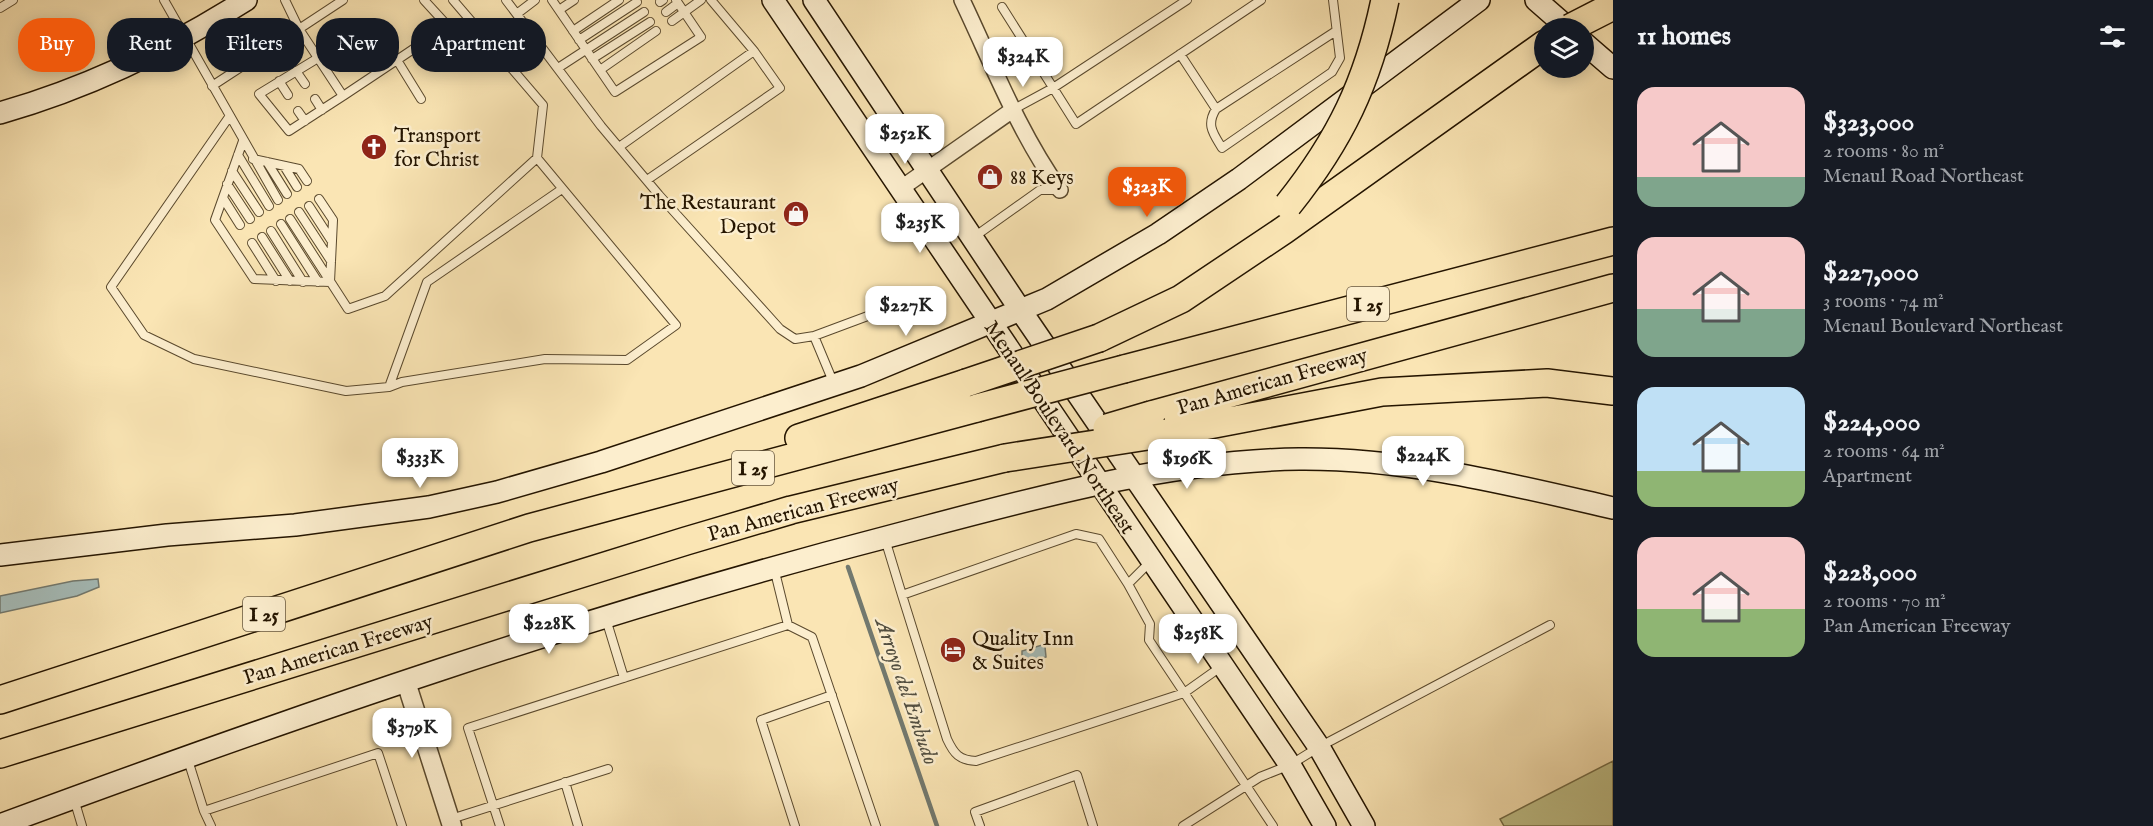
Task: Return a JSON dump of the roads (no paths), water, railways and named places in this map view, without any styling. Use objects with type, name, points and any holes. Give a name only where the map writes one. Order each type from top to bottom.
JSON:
[{"type":"highway","points":[[1181,299],[1260,234],[1288,205],[1323,161],[1359,91],[1379,28],[1385,0]]},
{"type":"highway","points":[[1589,18],[1613,6]]},
{"type":"highway","points":[[529,528],[1100,338],[1181,299],[1284,230],[1534,52]]},
{"type":"highway","name":"I 25","points":[[0,700],[529,528],[1613,241]]},
{"type":"highway","name":"Pan American Freeway","points":[[0,754],[696,537],[791,510],[1005,458],[1159,424],[1613,288]]},
{"type":"highway","points":[[1159,424],[1382,392],[1547,383],[1613,391]]},
{"type":"main road","points":[[193,32],[246,0]]},
{"type":"main road","name":"Menaul Boulevard Northeast","points":[[773,0],[990,325],[1290,765],[1324,826]]},
{"type":"main road","name":"Menaul Boulevard Northeast","points":[[814,0],[1021,311],[1137,477],[1319,747],[1364,826]]},
{"type":"main road","points":[[1412,49],[1465,0]]},
{"type":"main road","points":[[0,555],[167,535],[294,525],[429,507],[497,492],[601,462],[834,386],[990,325],[1047,299],[1167,228],[1239,179],[1479,0]]},
{"type":"main road","points":[[1536,0],[1557,18]]},
{"type":"main road","points":[[1559,0],[1570,18]]},
{"type":"main road","points":[[1594,52],[1613,68]]},
{"type":"main road","points":[[0,113],[89,83],[112,72]]},
{"type":"main road","points":[[0,825],[187,756],[606,617],[773,567],[1137,477],[1253,461],[1371,461],[1466,475],[1613,508]]},
{"type":"street","points":[[962,0],[1014,108],[1047,171],[1060,190]]},
{"type":"street","points":[[900,189],[1014,108]]},
{"type":"street","points":[[406,682],[451,823]]},
{"type":"lane","points":[[0,8],[13,0]]},
{"type":"lane","points":[[164,0],[174,18]]},
{"type":"lane","points":[[285,0],[294,18]]},
{"type":"lane","points":[[304,26],[343,0]]},
{"type":"lane","points":[[424,0],[442,18]]},
{"type":"lane","points":[[290,219],[348,309],[385,296],[537,158],[543,105],[453,0]]},
{"type":"lane","points":[[506,0],[619,147],[780,329],[795,339],[814,336],[916,298]]},
{"type":"lane","points":[[518,13],[535,0]]},
{"type":"lane","points":[[552,0],[615,92],[701,37],[677,2],[666,12]]},
{"type":"lane","points":[[559,10],[574,0]]},
{"type":"lane","points":[[573,31],[619,0]]},
{"type":"lane","points":[[672,21],[702,0]]},
{"type":"lane","points":[[647,180],[780,88],[754,51],[711,0]]},
{"type":"lane","points":[[1014,108],[1053,88],[1187,0]]},
{"type":"lane","points":[[1002,7],[1076,124],[1261,0]]},
{"type":"lane","points":[[1333,0],[1340,58],[1332,72],[1222,148],[1210,128],[1210,119],[1216,109],[1336,31]]},
{"type":"lane","points":[[579,40],[637,2]]},
{"type":"lane","points":[[558,68],[644,12]]},
{"type":"lane","points":[[592,59],[650,22]]},
{"type":"lane","points":[[600,70],[656,31]]},
{"type":"lane","points":[[304,37],[316,55]]},
{"type":"lane","points":[[619,147],[754,51]]},
{"type":"lane","points":[[193,52],[278,200]]},
{"type":"lane","points":[[1180,54],[1216,109]]},
{"type":"lane","points":[[399,63],[421,99]]},
{"type":"lane","points":[[212,86],[233,72]]},
{"type":"lane","points":[[294,72],[258,94],[289,131],[379,72]]},
{"type":"lane","points":[[297,72],[305,84]]},
{"type":"lane","points":[[327,72],[343,96]]},
{"type":"lane","points":[[279,81],[288,95]]},
{"type":"lane","points":[[315,99],[322,110]]},
{"type":"lane","points":[[298,111],[304,121]]},
{"type":"lane","points":[[229,117],[111,287],[144,335],[194,359],[346,391],[389,387],[402,382],[544,359],[627,360],[676,325],[537,158]]},
{"type":"lane","points":[[243,141],[215,220],[254,279],[330,282]]},
{"type":"lane","points":[[238,155],[269,206]]},
{"type":"lane","points":[[253,159],[299,169],[307,181]]},
{"type":"lane","points":[[267,162],[287,194]]},
{"type":"lane","points":[[284,166],[297,187]]},
{"type":"lane","points":[[232,171],[259,212]]},
{"type":"lane","points":[[228,184],[250,219]]},
{"type":"lane","points":[[389,387],[427,282],[562,189]]},
{"type":"lane","points":[[973,238],[1040,190],[1060,190]]},
{"type":"lane","points":[[223,198],[240,225]]},
{"type":"lane","points":[[319,199],[333,220],[330,282]]},
{"type":"lane","points":[[309,206],[332,241]]},
{"type":"lane","points":[[299,212],[331,261]]},
{"type":"lane","points":[[281,224],[318,282]]},
{"type":"lane","points":[[271,231],[303,282]]},
{"type":"lane","points":[[262,237],[290,281]]},
{"type":"lane","points":[[252,243],[276,280]]},
{"type":"lane","points":[[814,336],[834,386]]},
{"type":"lane","points":[[902,595],[1076,534],[1099,539],[1150,624],[1149,640],[1244,786],[1273,826]]},
{"type":"lane","points":[[884,538],[947,739],[954,753],[964,760],[976,761],[1185,693],[1222,666]]},
{"type":"lane","points":[[1128,584],[1151,561]]},
{"type":"lane","points":[[773,567],[788,625]]},
{"type":"lane","points":[[606,617],[624,678]]},
{"type":"lane","points":[[500,826],[468,728],[788,625],[812,637],[876,826]]},
{"type":"lane","points":[[1183,826],[1244,786],[1290,765],[1319,747],[1550,625]]},
{"type":"lane","points":[[795,826],[761,720],[832,695]]},
{"type":"lane","points":[[204,811],[378,753],[402,826]]},
{"type":"lane","points":[[187,756],[211,826]]},
{"type":"lane","points":[[451,823],[493,805],[608,769]]},
{"type":"lane","points":[[980,826],[975,812],[1077,775],[1093,826]]},
{"type":"lane","points":[[565,782],[578,826]]},
{"type":"lane","points":[[74,798],[82,826]]},
{"type":"water","points":[[98,579],[99,587],[77,596],[0,613],[0,596],[73,581]]},
{"type":"water","points":[[1042,645],[1045,647],[1046,657],[1025,663],[1022,661],[1022,651]]},
{"type":"waterway","name":"Arroyo del Embudo","points":[[848,567],[937,826]]},
{"type":"place","name":"Transport for Christ","points":[[374,147]]},
{"type":"place","name":"88 Keys","points":[[990,177]]},
{"type":"place","name":"The Restaurant Depot","points":[[796,214]]},
{"type":"place","name":"Quality Inn & Suites","points":[[953,650]]}]
